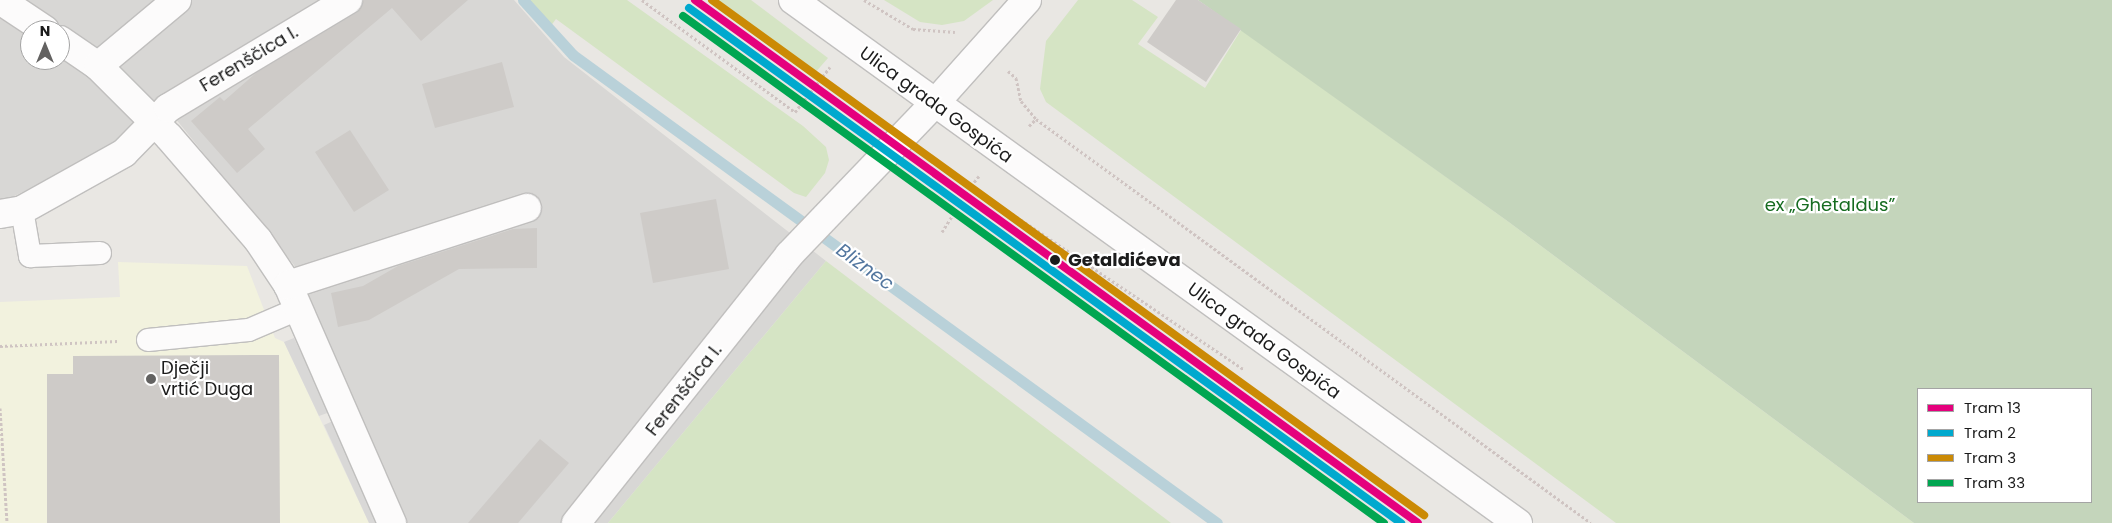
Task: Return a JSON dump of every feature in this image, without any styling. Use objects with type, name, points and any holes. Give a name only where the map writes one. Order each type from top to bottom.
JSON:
[{"type":"street","points":[[0,0],[30,20]]},
{"type":"street","points":[[98,66],[177,0]]},
{"type":"street","name":"Ferenščica I.","points":[[11,212],[124,153],[168,108],[348,0]]},
{"type":"street","name":"Ulica grada Gospića","points":[[793,0],[1518,523]]},
{"type":"street","name":"Ferenščica I.","points":[[576,523],[789,255],[845,193],[935,104],[1027,0]]},
{"type":"street","points":[[70,47],[98,66],[221,193],[293,297],[392,523]]},
{"type":"street","points":[[293,297],[527,208]]},
{"type":"lane","points":[[11,212],[30,256],[100,253]]},
{"type":"lane","points":[[148,340],[249,330],[293,297]]},
{"type":"path","points":[[642,0],[794,112],[835,61]]},
{"type":"path","points":[[864,0],[913,29],[953,31],[962,37]]},
{"type":"path","points":[[874,18],[880,11]]},
{"type":"path","points":[[1016,78],[1021,101],[1036,119],[1591,523]]},
{"type":"path","points":[[1029,126],[1036,119]]},
{"type":"path","points":[[942,232],[971,186],[981,175]]},
{"type":"path","points":[[971,186],[1252,375]]},
{"type":"path","points":[[0,346],[148,340]]},
{"type":"path","points":[[0,408],[7,523]]},
{"type":"shaded area","points":[[0,0],[514,0],[564,57],[826,261],[608,523],[405,523],[294,265],[175,118],[0,203]]},
{"type":"shaded area","name":"Dječji vrtić Duga","points":[[118,262],[247,266],[275,338],[284,342],[369,523],[0,523],[0,302],[120,297]]},
{"type":"shaded area","points":[[294,338],[330,412],[319,416],[284,342]]},
{"type":"shaded area","points":[[333,421],[380,523],[369,523],[324,425]]},
{"type":"green space","points":[[528,0],[627,0],[803,126],[826,147],[829,160],[825,173],[806,197],[794,193],[556,19],[550,27]]},
{"type":"green space","points":[[712,0],[751,0],[828,58],[814,74]]},
{"type":"green space","points":[[884,0],[993,0],[964,21],[942,25],[920,22]]},
{"type":"green space","points":[[1078,0],[1132,0],[1158,17],[1138,44],[1205,88],[1241,30],[1506,220],[1914,523],[1616,523],[1046,102],[1040,89],[1046,41]]},
{"type":"green space","name":"ex „Ghetaldus”","points":[[1198,0],[2112,0],[2112,523],[1914,523],[1506,220]]},
{"type":"green space","points":[[826,261],[1171,523],[608,523]]},
{"type":"building","points":[[364,0],[468,0],[421,41],[392,8],[248,129],[265,149],[237,173],[191,121],[220,97],[224,101],[256,73],[356,13]]},
{"type":"building","points":[[1176,0],[1198,0],[1241,29],[1206,82],[1147,42]]},
{"type":"building","points":[[502,62],[514,107],[435,128],[422,84]]},
{"type":"building","points":[[350,130],[389,190],[354,212],[315,152]]},
{"type":"building","points":[[716,199],[729,269],[653,283],[640,213]]},
{"type":"building","points":[[537,228],[537,268],[459,269],[369,320],[338,327],[331,293],[363,286],[398,266],[513,229]]},
{"type":"building","points":[[279,355],[280,523],[47,523],[47,374],[73,374],[73,356]]},
{"type":"building","points":[[540,439],[569,463],[518,523],[468,523]]},
{"type":"waterway","name":"Bliznec","points":[[523,0],[573,55],[1217,523]]},
{"type":"tram line","name":"13","points":[[695,0],[1418,523]]},
{"type":"tram line","name":"3","points":[[712,0],[1424,515]]},
{"type":"tram line","name":"2","points":[[689,8],[1401,523]]},
{"type":"tram line","name":"33","points":[[683,16],[1384,523]]},
{"type":"place","name":"Getaldićeva","points":[[1055,260]]},
{"type":"place","name":"Dječji vrtić Duga","points":[[151,379]]}]
